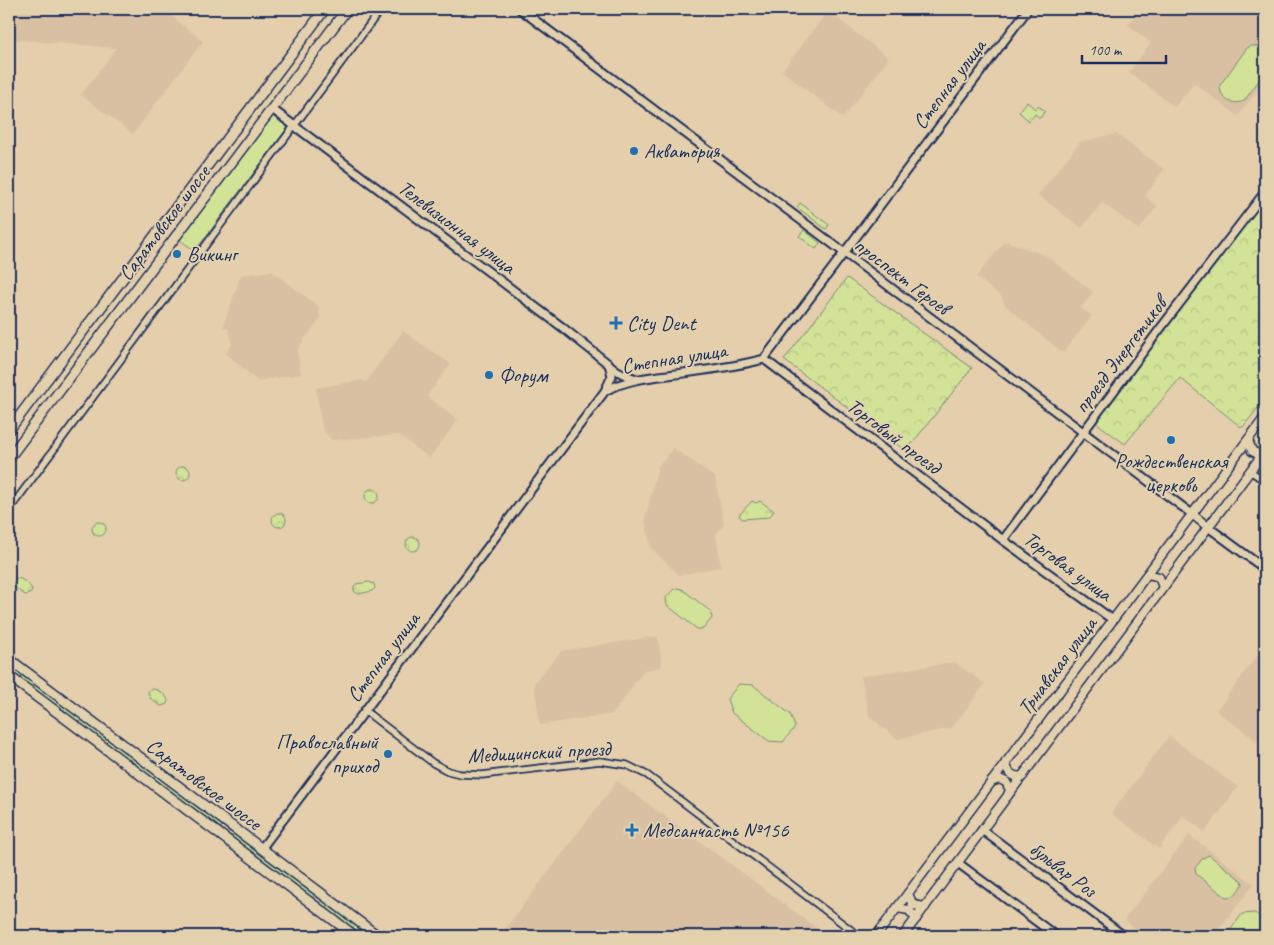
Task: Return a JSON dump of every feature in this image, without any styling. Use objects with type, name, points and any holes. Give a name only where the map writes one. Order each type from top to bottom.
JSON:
[{"type":"main road","name":"Саратовское шоссе","points":[[9,430],[325,9]]},
{"type":"main road","name":"Саратовское шоссе","points":[[9,458],[346,9]]},
{"type":"main road","name":"Телевизионная улица","points":[[258,98],[272,109]]},
{"type":"main road","name":"Трнавская улица","points":[[876,936],[1265,417]]},
{"type":"main road","points":[[1248,440],[1252,451],[1258,454],[1264,452]]},
{"type":"main road","name":"Трнавская улица","points":[[903,936],[1264,452]]},
{"type":"main road","name":"проспект Героев","points":[[1192,514],[1208,527]]},
{"type":"main road","points":[[1148,574],[1159,577],[1163,587]]},
{"type":"main road","name":"Саратовское шоссе","points":[[9,659],[378,936]]},
{"type":"main road","name":"Саратовское шоссе","points":[[9,676],[355,936]]},
{"type":"main road","points":[[1006,762],[1006,769],[1010,774],[1017,777],[1023,776]]},
{"type":"main road","points":[[992,782],[999,779],[1006,782],[1010,790],[1007,797]]},
{"type":"main road","points":[[221,837],[229,825]]},
{"type":"main road","points":[[908,894],[913,905],[925,907]]},
{"type":"main road","points":[[314,905],[321,895]]},
{"type":"main road","points":[[897,908],[909,910],[916,919]]},
{"type":"street","points":[[9,510],[381,9]]},
{"type":"street","name":"проспект Героев","points":[[520,9],[1192,514]]},
{"type":"street","name":"Степная улица","points":[[261,850],[605,391],[620,383],[638,379],[720,368],[764,359],[1028,9]]},
{"type":"street","name":"Телевизионная улица","points":[[272,109],[622,374],[638,379]]},
{"type":"street","name":"проезд Энергетиков","points":[[1003,540],[1265,192]]},
{"type":"street","name":"Торговый проезд","points":[[764,359],[1003,540]]},
{"type":"street","points":[[605,391],[612,376],[609,363]]},
{"type":"street","points":[[1250,471],[1265,482]]},
{"type":"street","name":"проспект Героев","points":[[1208,527],[1265,569]]},
{"type":"street","name":"Торговая улица","points":[[1003,540],[1113,620]]},
{"type":"street","name":"Медицинский проезд","points":[[365,711],[433,763],[448,771],[460,774],[482,775],[600,760],[627,765],[647,775],[859,936]]},
{"type":"street","name":"бульвар Роз","points":[[982,830],[1124,936]]},
{"type":"street","points":[[958,863],[1056,936]]},
{"type":"shaded area","points":[[9,9],[162,9],[203,41],[133,134],[81,95],[116,48],[9,39]]},
{"type":"shaded area","points":[[1140,9],[1255,9],[1265,17],[1265,81],[1238,116],[1194,83],[1175,107],[1129,72],[1151,43],[1128,25]]},
{"type":"shaded area","points":[[828,11],[889,58],[843,118],[782,71]]},
{"type":"shaded area","points":[[1116,134],[1164,169],[1145,196],[1157,206],[1139,230],[1102,203],[1082,228],[1038,195],[1080,142]]},
{"type":"shaded area","points":[[1005,241],[1045,255],[1093,292],[1081,308],[1092,316],[1063,353],[1006,306],[1001,296],[976,277]]},
{"type":"shaded area","points":[[272,271],[318,306],[320,319],[297,350],[301,374],[257,381],[226,353],[232,344],[229,330],[223,326],[241,275]]},
{"type":"shaded area","points":[[403,331],[451,364],[427,396],[458,420],[429,458],[399,435],[331,440],[322,428],[316,388],[362,380],[366,382]]},
{"type":"shaded area","points":[[673,448],[715,477],[724,524],[716,534],[721,567],[679,575],[651,548],[645,519],[658,466]]},
{"type":"shaded area","points":[[658,636],[662,667],[644,670],[613,714],[540,725],[534,683],[561,651]]},
{"type":"shaded area","points":[[1263,648],[1265,649],[1265,747],[1216,711]]},
{"type":"shaded area","points":[[955,662],[985,684],[952,728],[897,739],[869,716],[861,676]]},
{"type":"shaded area","points":[[1169,736],[1238,787],[1205,832],[1183,816],[1159,849],[1111,813]]},
{"type":"shaded area","name":"Медсанчасть №156","points":[[617,781],[751,879],[827,936],[500,936]]},
{"type":"shaded area","points":[[1189,835],[1254,884],[1214,936],[1145,936],[1124,920]]},
{"type":"green space","points":[[1251,46],[1265,49],[1265,72],[1244,101],[1231,102],[1224,98],[1220,85],[1247,48]]},
{"type":"green space","points":[[1027,102],[1035,109],[1038,106],[1045,111],[1040,118],[1035,114],[1029,121],[1019,112]]},
{"type":"green space","points":[[272,115],[288,127],[195,251],[180,240]]},
{"type":"green space","points":[[1265,195],[1265,399],[1243,427],[1241,427],[1180,378],[1125,444],[1094,421]]},
{"type":"green space","points":[[800,203],[829,225],[826,229],[797,207]]},
{"type":"green space","points":[[804,230],[820,243],[816,249],[799,236]]},
{"type":"green space","points":[[847,278],[972,368],[906,451],[784,360]]},
{"type":"green space","points":[[183,466],[188,468],[190,473],[188,478],[183,480],[178,478],[176,473],[178,468]]},
{"type":"green space","points":[[372,489],[377,491],[379,496],[377,501],[372,503],[367,501],[365,496],[367,491]]},
{"type":"green space","points":[[752,501],[756,503],[760,501],[774,511],[769,517],[742,519],[739,515]]},
{"type":"green space","points":[[279,513],[284,515],[286,520],[284,525],[279,527],[274,525],[272,520],[274,515]]},
{"type":"green space","points":[[99,522],[104,524],[106,529],[104,534],[99,536],[94,534],[92,529],[94,524]]},
{"type":"green space","points":[[413,537],[418,539],[420,544],[418,549],[413,551],[408,549],[406,544],[408,539]]},
{"type":"green space","points":[[17,578],[28,584],[32,590],[31,593],[25,595],[14,587],[13,582]]},
{"type":"green space","points":[[369,582],[374,584],[375,588],[372,591],[359,594],[354,591],[356,584]]},
{"type":"green space","points":[[677,588],[682,589],[710,611],[712,618],[703,629],[697,629],[667,605],[666,598]]},
{"type":"green space","points":[[9,663],[222,823],[221,828],[219,829],[9,673]]},
{"type":"green space","points":[[739,684],[753,685],[790,714],[795,727],[783,742],[769,741],[732,713],[727,699]]},
{"type":"green space","points":[[150,689],[158,690],[163,694],[168,700],[167,704],[161,706],[150,698],[148,692]]},
{"type":"green space","points":[[231,831],[313,892],[314,897],[312,898],[227,836],[227,833]]},
{"type":"green space","points":[[1209,855],[1242,881],[1243,884],[1234,896],[1226,897],[1196,874],[1195,868],[1203,858]]},
{"type":"green space","points":[[323,900],[373,936],[360,936],[321,907],[320,901]]},
{"type":"green space","points":[[1255,913],[1265,921],[1265,936],[1226,936],[1242,914]]},
{"type":"place","name":"Акватория","points":[[634,151]]},
{"type":"place","name":"Викинг","points":[[177,254]]},
{"type":"place","name":"City Dent","points":[[616,323]]},
{"type":"place","name":"Форум","points":[[489,375]]},
{"type":"place","name":"Рождественская церковь","points":[[1171,440]]},
{"type":"place","name":"Православный приход","points":[[388,754]]},
{"type":"place","name":"Медсанчасть №156","points":[[632,830]]}]
